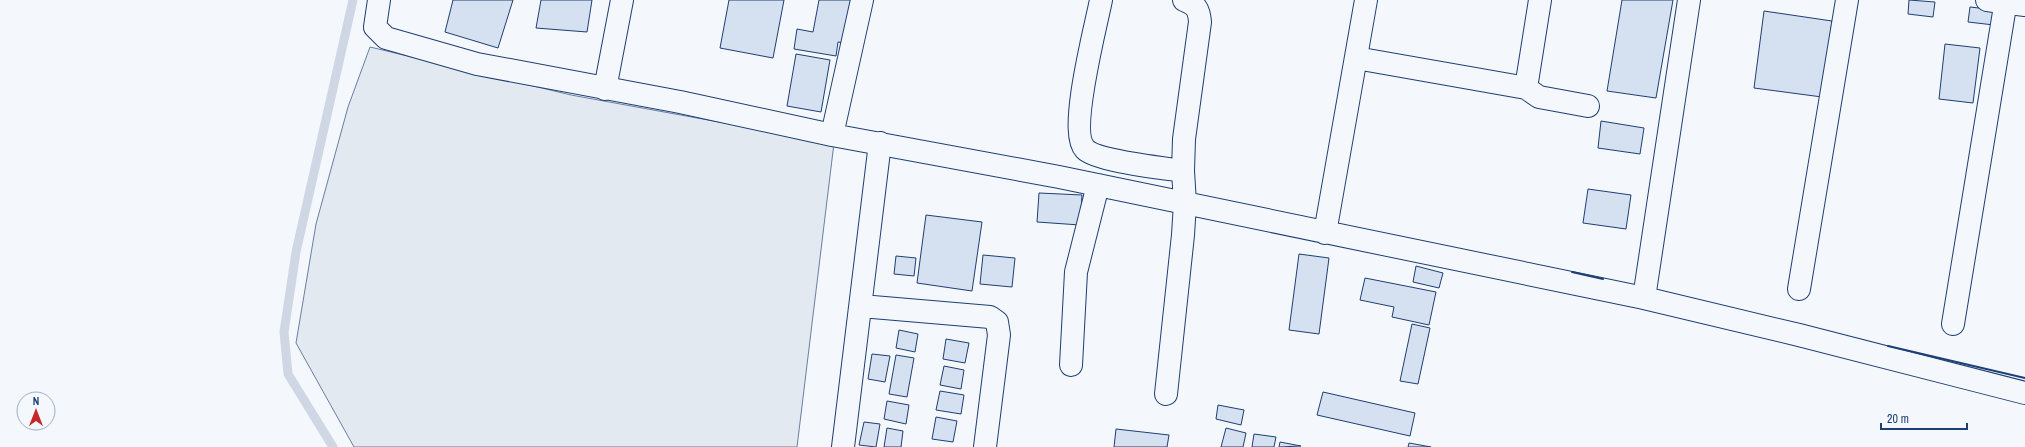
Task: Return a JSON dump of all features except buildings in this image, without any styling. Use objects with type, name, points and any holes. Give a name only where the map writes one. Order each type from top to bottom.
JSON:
[{"type":"street","points":[[378,0],[375,27],[386,38],[477,64],[680,102],[832,135],[1098,185],[1644,298],[1799,335],[2025,393]]},
{"type":"street","points":[[605,89],[622,0]]},
{"type":"street","points":[[832,135],[862,0]]},
{"type":"street","points":[[1101,0],[1084,82],[1078,130],[1080,141],[1086,149],[1094,154],[1127,162],[1182,171]]},
{"type":"street","points":[[1166,394],[1184,235],[1185,203],[1182,171],[1184,139],[1200,22],[1199,12],[1195,5],[1184,0]]},
{"type":"street","points":[[1325,233],[1366,0]]},
{"type":"street","points":[[1526,88],[1540,0]]},
{"type":"street","points":[[1644,298],[1689,0]]},
{"type":"street","points":[[1799,289],[1847,0]]},
{"type":"street","points":[[1953,324],[2006,2]]},
{"type":"street","points":[[1356,58],[1526,88],[1539,97],[1588,106]]},
{"type":"street","points":[[843,447],[880,143]]},
{"type":"street","points":[[1071,365],[1076,272],[1098,185]]},
{"type":"street","points":[[861,306],[990,317],[998,322],[999,335],[985,447]]},
{"type":"shaded area","points":[[370,47],[571,95],[834,143],[797,447],[354,447],[296,343],[316,224],[348,107]]},
{"type":"waterway","points":[[333,447],[288,374],[284,332],[296,252],[353,0]]},
{"type":"wall","points":[[1572,272],[1603,279]]},
{"type":"wall","points":[[1888,346],[2025,378]]}]
